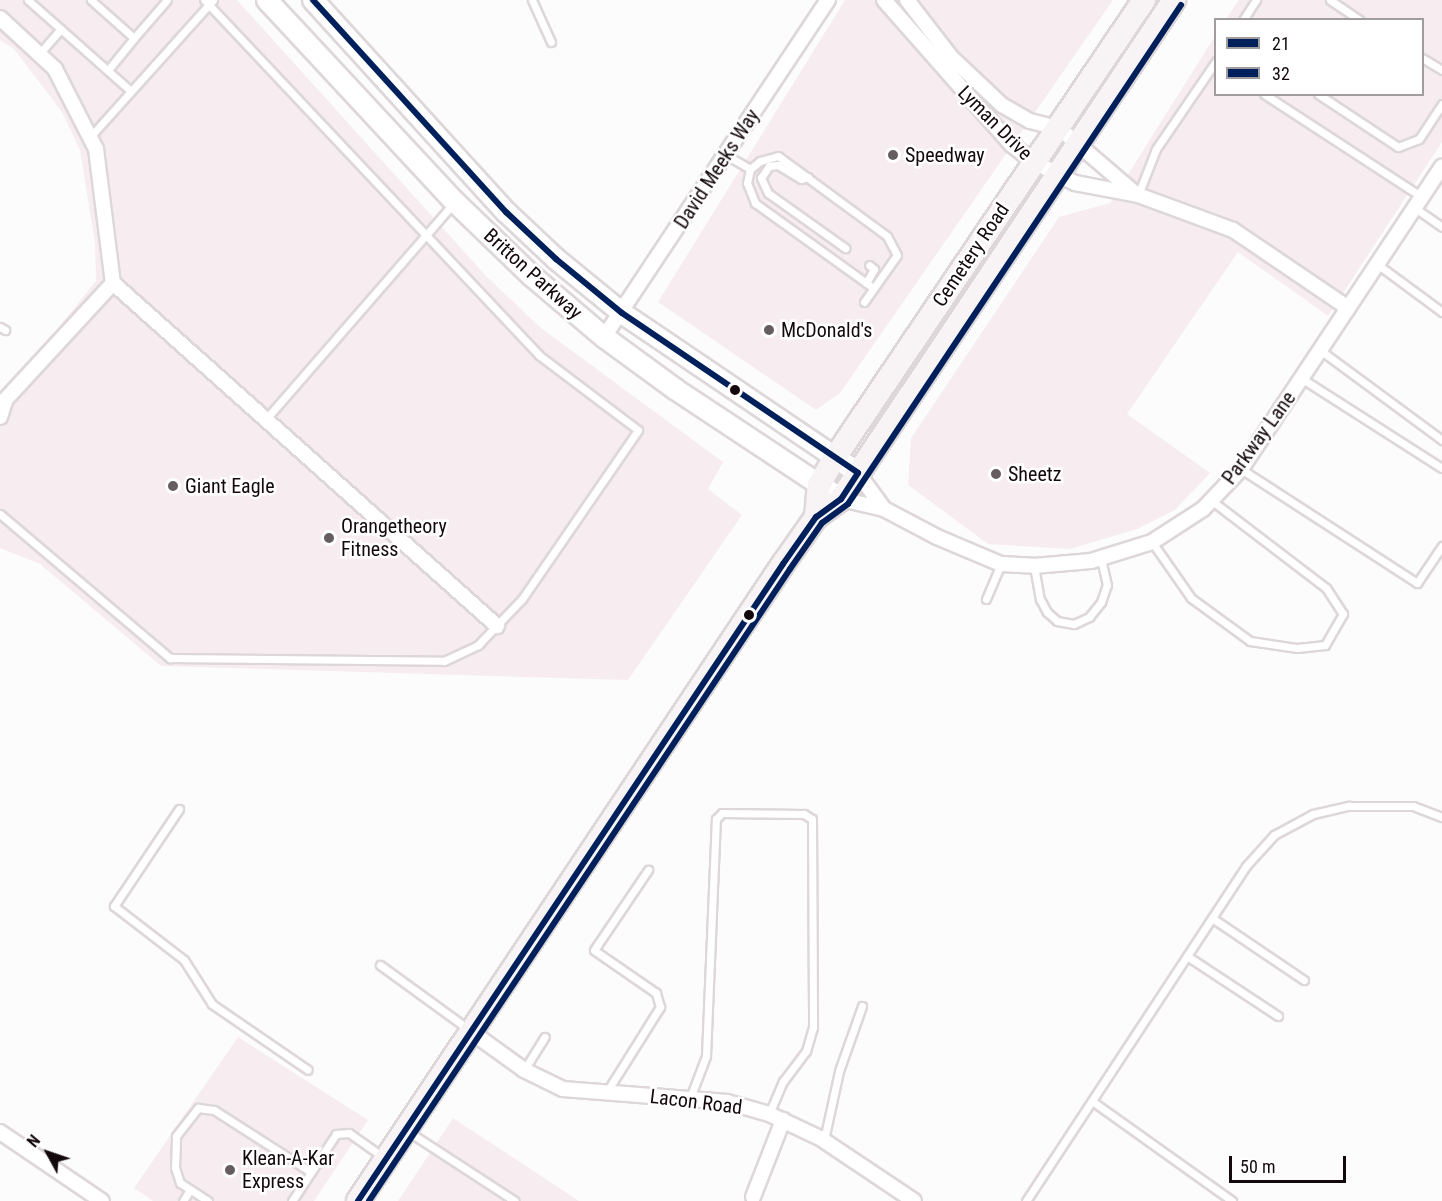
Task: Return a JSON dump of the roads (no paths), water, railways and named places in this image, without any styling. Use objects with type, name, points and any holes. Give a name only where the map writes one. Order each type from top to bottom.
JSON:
[{"type":"main road","name":"Britton Parkway","points":[[267,0],[455,202],[604,337],[841,499]]},
{"type":"main road","name":"Britton Parkway","points":[[313,0],[506,212],[622,313],[858,473]]},
{"type":"main road","name":"Cemetery Road","points":[[816,517],[819,485],[836,456],[1144,0]]},
{"type":"main road","name":"Cemetery Road","points":[[358,1201],[404,1129],[816,517],[841,499],[1174,0]]},
{"type":"street","name":"David Meeks Way","points":[[604,337],[828,0]]},
{"type":"street","name":"Lyman Drive","points":[[884,0],[1012,145],[1034,162],[1056,176],[1138,195],[1233,230],[1348,308]]},
{"type":"street","name":"Lyman Drive","points":[[907,0],[951,57],[1002,105],[1030,121],[1059,128],[1080,143],[1105,170],[1138,195]]},
{"type":"street","points":[[0,18],[55,69],[96,149],[113,283],[497,626]]},
{"type":"street","name":"Parkway Lane","points":[[841,499],[884,509],[937,537],[1000,564],[1034,566],[1101,559],[1152,542],[1187,523],[1241,469],[1442,168]]},
{"type":"street","points":[[0,417],[6,399],[113,283]]},
{"type":"street","name":"Parkway Lane","points":[[858,473],[884,509]]},
{"type":"street","name":"Lacon Road","points":[[470,1031],[524,1070],[563,1089],[727,1102],[769,1114],[824,1140],[914,1201]]},
{"type":"street","points":[[753,1197],[783,1120]]},
{"type":"street","points":[[0,1132],[100,1200]]},
{"type":"lane","points":[[28,0],[131,91]]},
{"type":"lane","points":[[91,0],[134,38]]},
{"type":"lane","points":[[108,70],[167,0]]},
{"type":"lane","points":[[532,0],[551,42]]},
{"type":"lane","points":[[1244,18],[1256,0]]},
{"type":"lane","points":[[1330,0],[1357,18]]},
{"type":"lane","points":[[0,514],[170,657],[444,662],[478,645],[522,599],[638,430],[539,355],[424,236],[209,2],[90,137]]},
{"type":"lane","points":[[39,54],[61,29]]},
{"type":"lane","points":[[1424,59],[1442,69]]},
{"type":"lane","points":[[1138,195],[1156,149],[1214,63]]},
{"type":"lane","points":[[1267,96],[1418,203],[1442,227]]},
{"type":"lane","points":[[1321,96],[1398,147],[1419,139],[1442,104]]},
{"type":"lane","points":[[726,154],[750,169]]},
{"type":"lane","points":[[778,156],[874,225],[895,246],[897,255],[869,285],[755,203],[747,183],[750,169],[760,161],[778,156]]},
{"type":"lane","points":[[808,177],[801,179],[778,165],[769,166],[761,177],[768,193],[845,248]]},
{"type":"lane","points":[[266,419],[455,202]]},
{"type":"lane","points":[[1377,264],[1442,312]]},
{"type":"lane","points":[[864,302],[874,269],[869,265]]},
{"type":"lane","points":[[1320,350],[1442,440]]},
{"type":"lane","points":[[1301,378],[1442,468]]},
{"type":"lane","points":[[1241,469],[1417,584],[1442,546]]},
{"type":"lane","points":[[1152,542],[1191,598],[1250,641],[1297,648],[1324,645],[1342,614],[1326,588],[1211,501]]},
{"type":"lane","points":[[1034,566],[1040,599],[1047,612],[1057,621],[1074,624],[1089,618],[1101,602],[1107,585],[1101,559]]},
{"type":"lane","points":[[986,599],[1000,564]]},
{"type":"lane","points":[[1026,1201],[1246,866],[1274,835],[1313,814],[1349,806],[1413,806],[1442,817]]},
{"type":"lane","points":[[179,809],[114,906],[184,960],[212,1004],[308,1070]]},
{"type":"lane","points":[[690,1098],[706,1056],[716,819],[722,813],[804,813],[812,819],[813,1027],[806,1051],[783,1081],[769,1114]]},
{"type":"lane","points":[[606,1093],[660,1007],[656,993],[594,950],[648,870]]},
{"type":"lane","points":[[1212,918],[1304,980]]},
{"type":"lane","points":[[1187,956],[1278,1016]]},
{"type":"lane","points":[[380,965],[470,1031]]},
{"type":"lane","points":[[824,1140],[839,1071],[862,1006]]},
{"type":"lane","points":[[524,1070],[545,1037]]},
{"type":"lane","points":[[1092,1101],[1232,1201]]},
{"type":"lane","points":[[208,1201],[180,1183],[175,1168],[176,1136],[198,1108],[214,1110],[311,1172]]},
{"type":"lane","points":[[404,1129],[515,1201]]},
{"type":"lane","points":[[292,1201],[336,1134],[349,1134],[386,1159]]},
{"type":"lane","points":[[183,1201],[190,1190]]},
{"type":"place","name":"Speedway","points":[[893,155]]},
{"type":"place","name":"McDonald's","points":[[769,330]]},
{"type":"place","name":"Sheetz","points":[[996,474]]},
{"type":"place","name":"Giant Eagle","points":[[173,486]]},
{"type":"place","name":"Orangetheory Fitness","points":[[329,538]]},
{"type":"place","name":"Klean-A-Kar Express","points":[[230,1170]]}]
